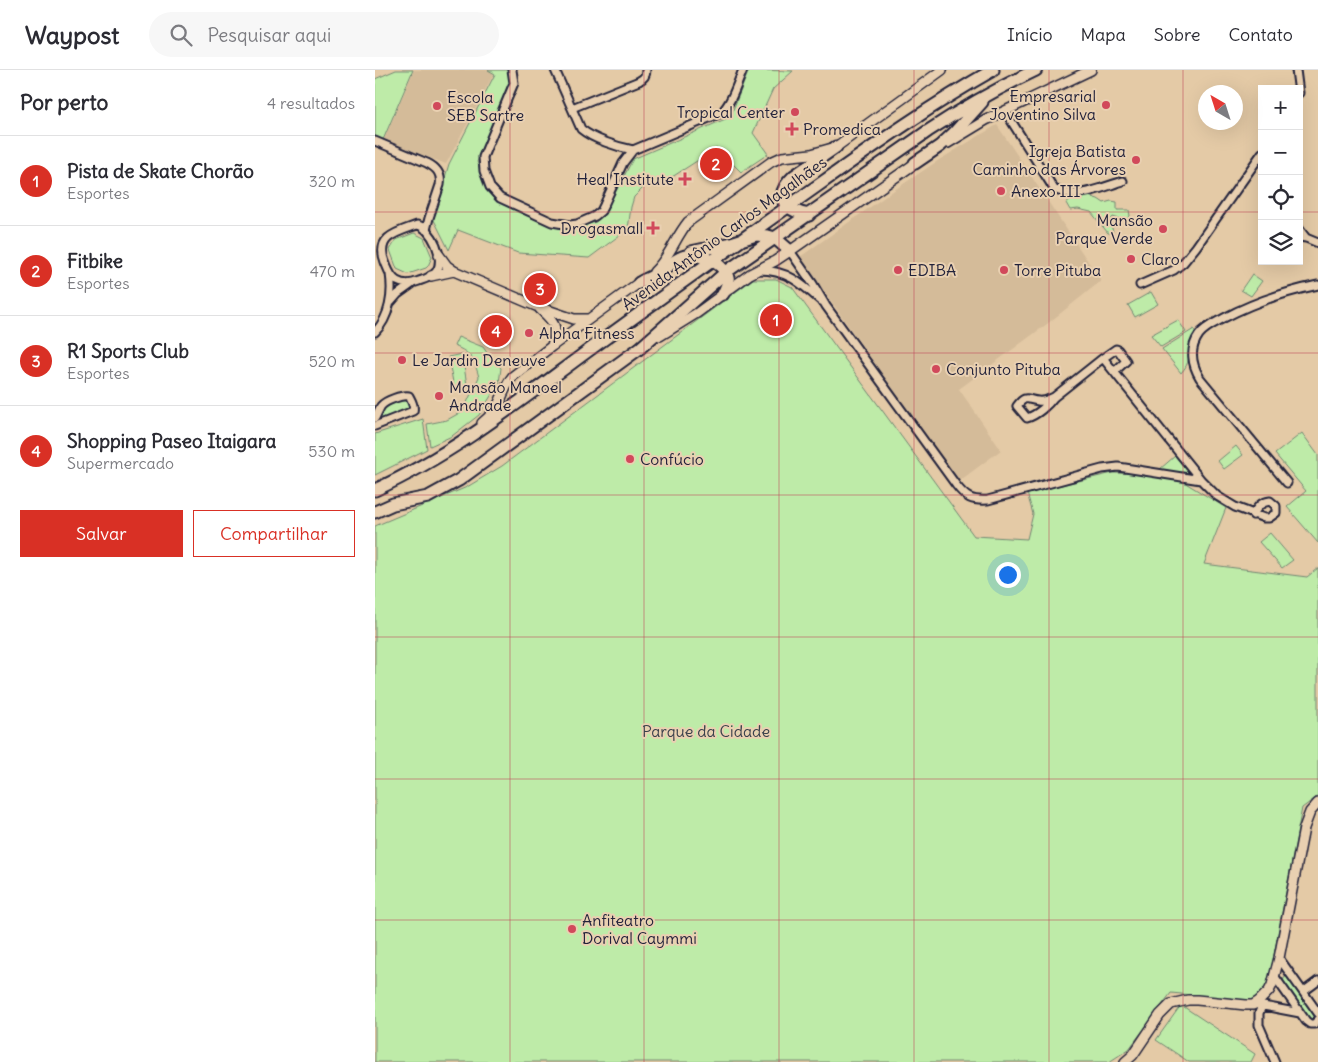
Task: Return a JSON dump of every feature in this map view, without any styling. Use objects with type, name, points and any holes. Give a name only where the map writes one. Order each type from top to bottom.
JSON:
[{"type":"main road","points":[[976,80],[987,70]]},
{"type":"main road","name":"Avenida Antônio Carlos Magalhães","points":[[375,490],[412,471],[491,423],[788,206],[905,124],[993,70]]},
{"type":"main road","name":"Avenida Antônio Carlos Magalhães","points":[[375,510],[393,504],[428,497],[450,485],[507,446],[641,348],[726,272],[928,131],[1001,87],[1036,70]]},
{"type":"main road","points":[[915,163],[955,132],[979,104],[1001,87]]},
{"type":"main road","points":[[809,215],[797,212],[788,206],[784,201],[783,189],[794,176],[836,147]]},
{"type":"main road","points":[[639,283],[694,251],[756,235],[775,238],[790,251]]},
{"type":"main road","points":[[681,257],[695,256],[706,258],[718,264],[728,275],[728,282],[723,294]]},
{"type":"street","points":[[512,70],[514,83],[483,157],[484,170],[490,187],[500,198],[552,222],[570,225],[595,216],[601,211],[623,163],[633,150],[721,113],[729,103],[743,70]]},
{"type":"street","points":[[555,70],[578,124],[585,132],[619,147],[633,150]]},
{"type":"street","points":[[572,108],[643,79],[646,75],[646,70]]},
{"type":"street","name":"Avenida Antônio Carlos Magalhães","points":[[453,447],[488,418],[497,406],[513,376],[660,266],[688,222],[771,162],[782,157],[811,154],[836,147],[942,70]]},
{"type":"street","name":"Avenida Antônio Carlos Magalhães","points":[[641,348],[697,313],[758,270],[790,251],[915,163],[986,120],[1091,70]]},
{"type":"street","points":[[1296,70],[1298,85]]},
{"type":"street","points":[[1005,110],[1054,189],[1072,194],[1083,193],[1123,181]]},
{"type":"street","points":[[375,140],[427,162],[440,173],[440,185],[426,230]]},
{"type":"street","points":[[619,147],[623,163]]},
{"type":"street","points":[[1141,285],[1174,270],[1183,263],[1258,159]]},
{"type":"street","points":[[390,305],[389,273],[382,255],[383,246],[392,235],[417,225],[423,226],[431,235],[439,255],[447,266],[454,270],[536,306],[569,318],[588,319]]},
{"type":"street","points":[[1303,237],[1318,243]]},
{"type":"street","points":[[375,243],[383,246]]},
{"type":"street","points":[[790,251],[826,306],[967,497],[973,500],[988,500],[1110,468],[1125,468],[1201,480]]},
{"type":"street","points":[[431,276],[436,272],[440,263],[439,255]]},
{"type":"street","points":[[375,332],[398,294],[412,284],[431,276],[454,270]]},
{"type":"street","points":[[758,270],[777,271],[787,275],[807,288],[826,306]]},
{"type":"street","points":[[389,273],[399,282],[412,284]]},
{"type":"street","points":[[1287,483],[1200,378],[1192,362],[1192,354],[1194,344],[1199,335],[1207,327],[1243,308],[1267,299],[1318,285]]},
{"type":"street","points":[[536,306],[555,326],[556,331],[551,346]]},
{"type":"street","points":[[1054,397],[1041,402],[1027,398],[1017,406],[1025,416],[1030,417],[1116,349],[1125,361],[1114,372]]},
{"type":"street","points":[[1103,358],[1201,480],[1227,503],[1253,514]]},
{"type":"street","points":[[375,418],[381,406],[387,402],[404,395],[409,396],[413,411],[375,426]]},
{"type":"street","points":[[1257,1005],[1269,991],[1275,977],[1302,838],[1310,812],[1318,803]]},
{"type":"street","points":[[1279,958],[1318,1013]]},
{"type":"street","points":[[1275,977],[1306,1021],[1314,1024],[1318,1020]]},
{"type":"street","points":[[1303,992],[1318,981]]},
{"type":"street","points":[[1125,1062],[1133,1054],[1160,1015],[1171,1004],[1188,1000],[1257,1005],[1300,1013]]},
{"type":"street","points":[[1257,1005],[1259,1025],[1275,1062]]},
{"type":"shaded area","name":"Escola SEB Sartre","points":[[414,70],[487,70],[494,73],[446,164],[384,140]]},
{"type":"shaded area","points":[[997,125],[1101,281],[1047,324],[959,389],[1001,450],[958,482],[800,257],[939,160]]},
{"type":"green space","points":[[396,70],[413,70],[383,140],[375,137],[375,79]]},
{"type":"green space","points":[[488,70],[507,70],[510,77],[510,87],[477,162],[493,198],[561,229],[570,229],[596,222],[604,214],[633,159],[730,117],[749,70],[793,71],[773,89],[753,133],[768,154],[741,172],[717,148],[655,188],[649,182],[634,197],[628,229],[589,258],[518,253],[458,230],[449,250],[433,218],[449,164],[495,74]]},
{"type":"green space","points":[[1088,196],[1104,203],[1117,202],[1117,210],[1129,210],[1130,216],[1126,221],[1113,217],[1110,221],[1113,232],[1108,233],[1091,212],[1078,209],[1070,210],[1066,203],[1071,199]]},
{"type":"green space","points":[[414,233],[424,238],[432,257],[426,268],[408,274],[397,269],[390,250],[396,240]]},
{"type":"green space","points":[[1252,274],[1262,281],[1251,296],[1241,290]]},
{"type":"green space","name":"Parque da Cidade","points":[[753,279],[776,279],[792,287],[974,536],[1027,539],[1033,514],[1027,493],[1113,473],[1146,474],[1179,479],[1226,508],[1204,564],[1307,577],[1318,568],[1318,796],[1302,808],[1265,1002],[1171,993],[1129,1049],[1109,1062],[375,1062],[375,526],[467,487],[502,466]]},
{"type":"green space","points":[[1151,292],[1158,304],[1135,317],[1128,305]]},
{"type":"green space","points":[[1178,320],[1186,332],[1161,347],[1151,335]]},
{"type":"green space","points":[[1194,329],[1196,333],[1191,345],[1188,362],[1181,373],[1162,349]]},
{"type":"green space","points":[[458,337],[483,347],[501,368],[499,383],[479,415],[452,436],[430,446],[427,424],[447,420],[463,411],[479,377],[476,366],[469,354],[454,346]]},
{"type":"green space","points":[[462,354],[467,385],[454,387],[448,357]]},
{"type":"green space","points":[[405,399],[411,407],[410,410],[380,420],[379,418],[385,407]]},
{"type":"green space","points":[[423,419],[427,449],[375,475],[375,434]]},
{"type":"green space","points":[[1302,433],[1318,455],[1318,543],[1287,507],[1306,491],[1275,454]]},
{"type":"green space","points":[[1236,446],[1243,455],[1224,469],[1218,461]]},
{"type":"green space","points":[[1175,456],[1191,475],[1160,469]]},
{"type":"green space","points":[[1270,533],[1293,560],[1282,568],[1259,542]]},
{"type":"green space","points":[[1286,977],[1289,977],[1315,1013],[1311,1020],[1309,1020],[1283,982]]},
{"type":"green space","points":[[1181,1005],[1255,1054],[1251,1062],[1189,1062],[1156,1040]]},
{"type":"place","name":"Empresarial Joventino Silva","points":[[1106,105]]},
{"type":"place","name":"Escola SEB Sartre","points":[[437,106]]},
{"type":"place","name":"Tropical Center","points":[[795,112]]},
{"type":"place","name":"Promedica","points":[[792,129]]},
{"type":"place","name":"Igreja Batista Caminho das Árvores","points":[[1136,160]]},
{"type":"place","name":"Fitbike","points":[[716,164]]},
{"type":"place","name":"Heal Institute","points":[[685,179]]},
{"type":"place","name":"Anexo III","points":[[1001,191]]},
{"type":"place","name":"Drogasmall","points":[[653,228]]},
{"type":"place","name":"Mansão Parque Verde","points":[[1163,229]]},
{"type":"place","name":"Claro","points":[[1131,259]]},
{"type":"place","name":"EDIBA","points":[[898,270]]},
{"type":"place","name":"Torre Pituba","points":[[1004,270]]},
{"type":"place","name":"R1 Sports Club","points":[[540,289]]},
{"type":"place","name":"Pista de Skate Chorão","points":[[776,320]]},
{"type":"place","name":"Shopping Paseo Itaigara","points":[[496,331]]},
{"type":"place","name":"Alpha Fitness","points":[[529,333]]},
{"type":"place","name":"Le Jardin Deneuve","points":[[402,360]]},
{"type":"place","name":"Conjunto Pituba","points":[[936,369]]},
{"type":"place","name":"Mansão Manoel Andrade","points":[[439,396]]},
{"type":"place","name":"Confúcio","points":[[630,459]]},
{"type":"place","name":"Anfiteatro Dorival Caymmi","points":[[572,929]]}]
